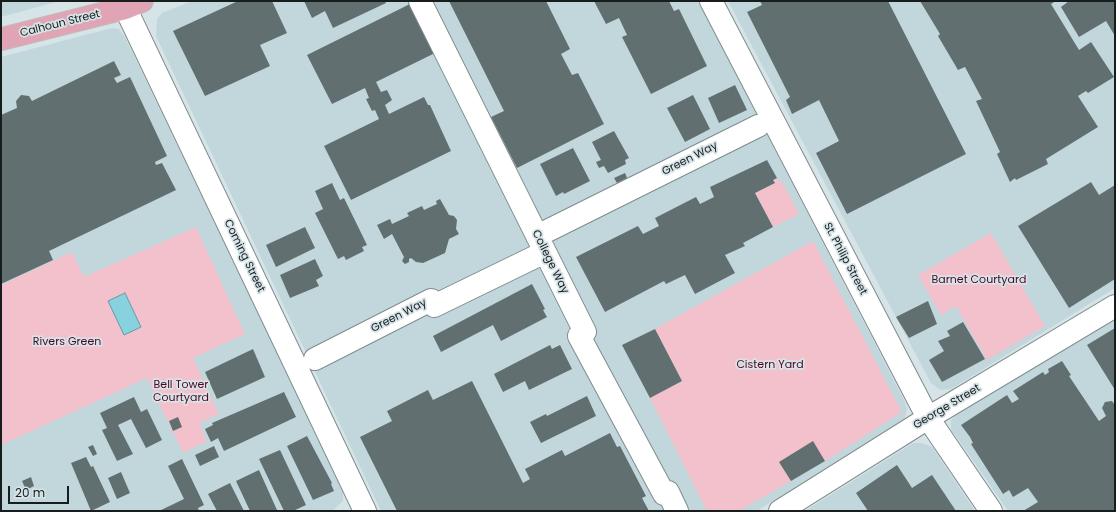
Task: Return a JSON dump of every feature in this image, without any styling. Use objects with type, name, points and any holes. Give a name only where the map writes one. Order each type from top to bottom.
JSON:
[{"type":"main road","name":"Calhoun Street","points":[[1,39],[130,3]]},
{"type":"street","name":"College Way","points":[[420,1],[585,332],[579,336],[664,494],[668,492],[677,511]]},
{"type":"street","name":"St. Philip Street","points":[[710,1],[928,418],[991,511]]},
{"type":"street","name":"Coming Street","points":[[130,3],[365,511]]},
{"type":"street","name":"Green Way","points":[[315,359],[431,300],[434,306],[541,244],[758,126]]},
{"type":"street","name":"George Street","points":[[780,511],[928,418],[1115,306]]},
{"type":"shaded area","points":[[1,1],[60,1],[1,17]]},
{"type":"shaded area","points":[[192,1],[698,1],[904,400],[907,408],[905,418],[757,511],[381,511],[156,36],[157,19],[162,13]]},
{"type":"shaded area","points":[[728,1],[1115,1],[1115,288],[951,389],[940,390],[931,383]]},
{"type":"shaded area","points":[[112,28],[119,29],[125,37],[339,481],[343,492],[343,501],[332,511],[1,511],[1,57]]},
{"type":"shaded area","points":[[1115,318],[1115,511],[1008,511],[951,429],[951,420],[959,412]]},
{"type":"shaded area","points":[[913,443],[922,443],[932,447],[975,511],[805,511]]},
{"type":"green space","points":[[777,178],[778,181],[783,183],[799,214],[773,227],[755,193],[775,183],[773,180]]},
{"type":"green space","name":"Rivers Green","points":[[196,227],[245,334],[193,358],[219,414],[199,423],[207,441],[183,453],[147,378],[1,445],[1,285],[72,252],[84,277]]},
{"type":"green space","name":"Barnet Courtyard","points":[[991,233],[1045,326],[987,360],[956,306],[941,315],[918,275]]},
{"type":"green space","name":"Cistern Yard","points":[[813,241],[902,412],[825,461],[779,462],[791,481],[739,511],[707,511],[650,398],[682,381],[655,329]]},
{"type":"water","points":[[125,293],[141,327],[124,335],[108,301]]},
{"type":"building","points":[[238,1],[272,1],[287,33],[260,45],[270,66],[205,96],[173,31]]},
{"type":"building","points":[[304,1],[385,1],[386,3],[333,28],[325,11],[312,18]]},
{"type":"building","points":[[449,1],[546,1],[570,49],[561,54],[572,75],[578,73],[604,124],[517,168],[491,117],[504,111]]},
{"type":"building","points":[[594,1],[669,1],[674,11],[679,9],[707,66],[651,94],[622,37],[627,35],[619,18],[606,24]]},
{"type":"building","points":[[760,1],[888,1],[966,154],[847,214],[816,153],[839,141],[819,100],[792,114],[786,100],[790,97],[747,12],[762,5]]},
{"type":"building","points":[[920,1],[1056,1],[1051,4],[1079,50],[1091,42],[1114,77],[1088,93],[1086,91],[1078,96],[1098,127],[1046,159],[1048,164],[1016,180],[1015,178],[1010,182],[997,154],[1000,152],[976,101],[982,99],[965,67],[958,70],[938,36],[940,34]]},
{"type":"building","points":[[1069,1],[1115,1],[1115,36],[1106,21],[1079,37],[1061,7]]},
{"type":"building","points":[[410,4],[435,53],[376,82],[381,92],[387,90],[392,100],[385,105],[389,114],[424,97],[428,105],[430,105],[451,151],[351,200],[324,146],[379,119],[375,110],[372,111],[366,99],[369,98],[365,88],[332,104],[307,55]]},
{"type":"building","points":[[114,61],[121,75],[114,78],[117,83],[130,77],[167,156],[155,162],[156,165],[162,163],[176,190],[49,251],[53,260],[1,284],[1,115],[17,108],[16,101],[21,95],[29,96],[32,101]]},
{"type":"building","points":[[735,85],[747,110],[719,123],[708,98]]},
{"type":"building","points":[[693,95],[710,129],[685,142],[667,108]]},
{"type":"building","points":[[614,131],[629,158],[625,160],[626,164],[608,173],[604,166],[599,168],[596,162],[601,160],[592,142]]},
{"type":"building","points":[[573,148],[590,181],[564,194],[563,192],[556,196],[540,164]]},
{"type":"building","points":[[767,160],[777,178],[773,180],[775,183],[755,193],[773,227],[743,243],[745,246],[725,255],[735,273],[695,294],[685,275],[666,284],[664,281],[605,312],[576,257],[638,226],[643,234],[659,226],[655,218],[696,197],[700,204],[714,197],[710,187]]},
{"type":"building","points":[[625,173],[627,178],[617,183],[614,178]]},
{"type":"building","points":[[1091,182],[1099,195],[1115,185],[1115,279],[1069,308],[1018,226]]},
{"type":"building","points":[[332,183],[340,200],[344,198],[367,245],[362,247],[364,251],[346,260],[344,256],[338,259],[315,213],[323,209],[315,191]]},
{"type":"building","points":[[440,199],[449,215],[454,216],[457,220],[456,229],[459,234],[449,239],[445,253],[423,263],[416,262],[411,258],[409,259],[409,262],[405,264],[402,261],[404,257],[392,234],[384,239],[377,225],[390,219],[392,224],[409,216],[407,213],[422,206],[424,210],[437,204],[436,201]]},
{"type":"building","points":[[305,227],[315,248],[276,267],[266,245]]},
{"type":"building","points":[[315,259],[323,276],[316,280],[319,286],[290,298],[280,275]]},
{"type":"building","points":[[532,284],[545,309],[543,310],[547,317],[501,341],[493,325],[441,352],[433,336]]},
{"type":"building","points":[[928,301],[937,324],[909,338],[896,317]]},
{"type":"building","points":[[963,322],[985,359],[942,382],[929,360],[944,351],[938,341],[950,336],[947,331]]},
{"type":"building","points":[[1115,328],[1115,390],[1087,345]]},
{"type":"building","points":[[655,329],[682,381],[650,398],[622,345]]},
{"type":"building","points":[[550,345],[552,349],[560,345],[572,369],[529,390],[525,381],[503,392],[494,374]]},
{"type":"building","points":[[253,349],[265,377],[217,399],[205,372]]},
{"type":"building","points":[[1062,361],[1071,375],[1069,376],[1099,421],[1106,416],[1102,408],[1105,402],[1112,401],[1115,405],[1115,511],[1023,511],[1038,502],[1028,488],[1013,497],[1009,490],[1003,494],[971,444],[973,443],[970,437],[961,425],[1007,395],[1012,403],[1019,399],[1013,391],[1043,372],[1045,375],[1049,372],[1048,369]]},
{"type":"building","points":[[472,381],[523,483],[530,479],[525,469],[562,450],[565,456],[610,433],[617,447],[620,446],[646,496],[642,498],[649,511],[397,511],[360,437],[392,421],[387,411],[428,390],[433,400]]},
{"type":"building","points":[[284,392],[296,417],[224,451],[218,438],[211,442],[205,429],[213,425],[212,423]]},
{"type":"building","points":[[587,396],[596,416],[541,443],[530,422],[546,414],[547,416]]},
{"type":"building","points":[[134,397],[141,412],[147,409],[162,440],[146,448],[131,419],[118,425],[133,454],[117,461],[102,430],[107,428],[100,413]]},
{"type":"building","points":[[178,417],[182,427],[173,431],[169,421]]},
{"type":"building","points":[[307,436],[332,483],[331,484],[334,491],[313,500],[287,446]]},
{"type":"building","points":[[813,441],[825,461],[791,481],[779,462]]},
{"type":"building","points":[[93,445],[97,454],[93,456],[88,447]]},
{"type":"building","points":[[214,446],[219,457],[200,466],[195,455]]},
{"type":"building","points":[[280,450],[306,505],[293,511],[284,511],[259,459]]},
{"type":"building","points":[[86,457],[91,467],[93,466],[110,502],[91,511],[71,463]]},
{"type":"building","points":[[182,459],[204,505],[198,508],[199,511],[159,511],[184,499],[168,466]]},
{"type":"building","points":[[897,465],[912,488],[932,475],[956,511],[868,511],[856,493]]},
{"type":"building","points":[[259,470],[277,510],[276,511],[250,511],[236,481]]},
{"type":"building","points":[[121,472],[130,493],[117,499],[108,478]]},
{"type":"building","points":[[31,477],[34,486],[26,490],[22,481]]},
{"type":"building","points":[[230,483],[244,511],[217,511],[208,494]]},
{"type":"park label","name":"Bell Tower Courtyard","points":[[181,391]]}]
